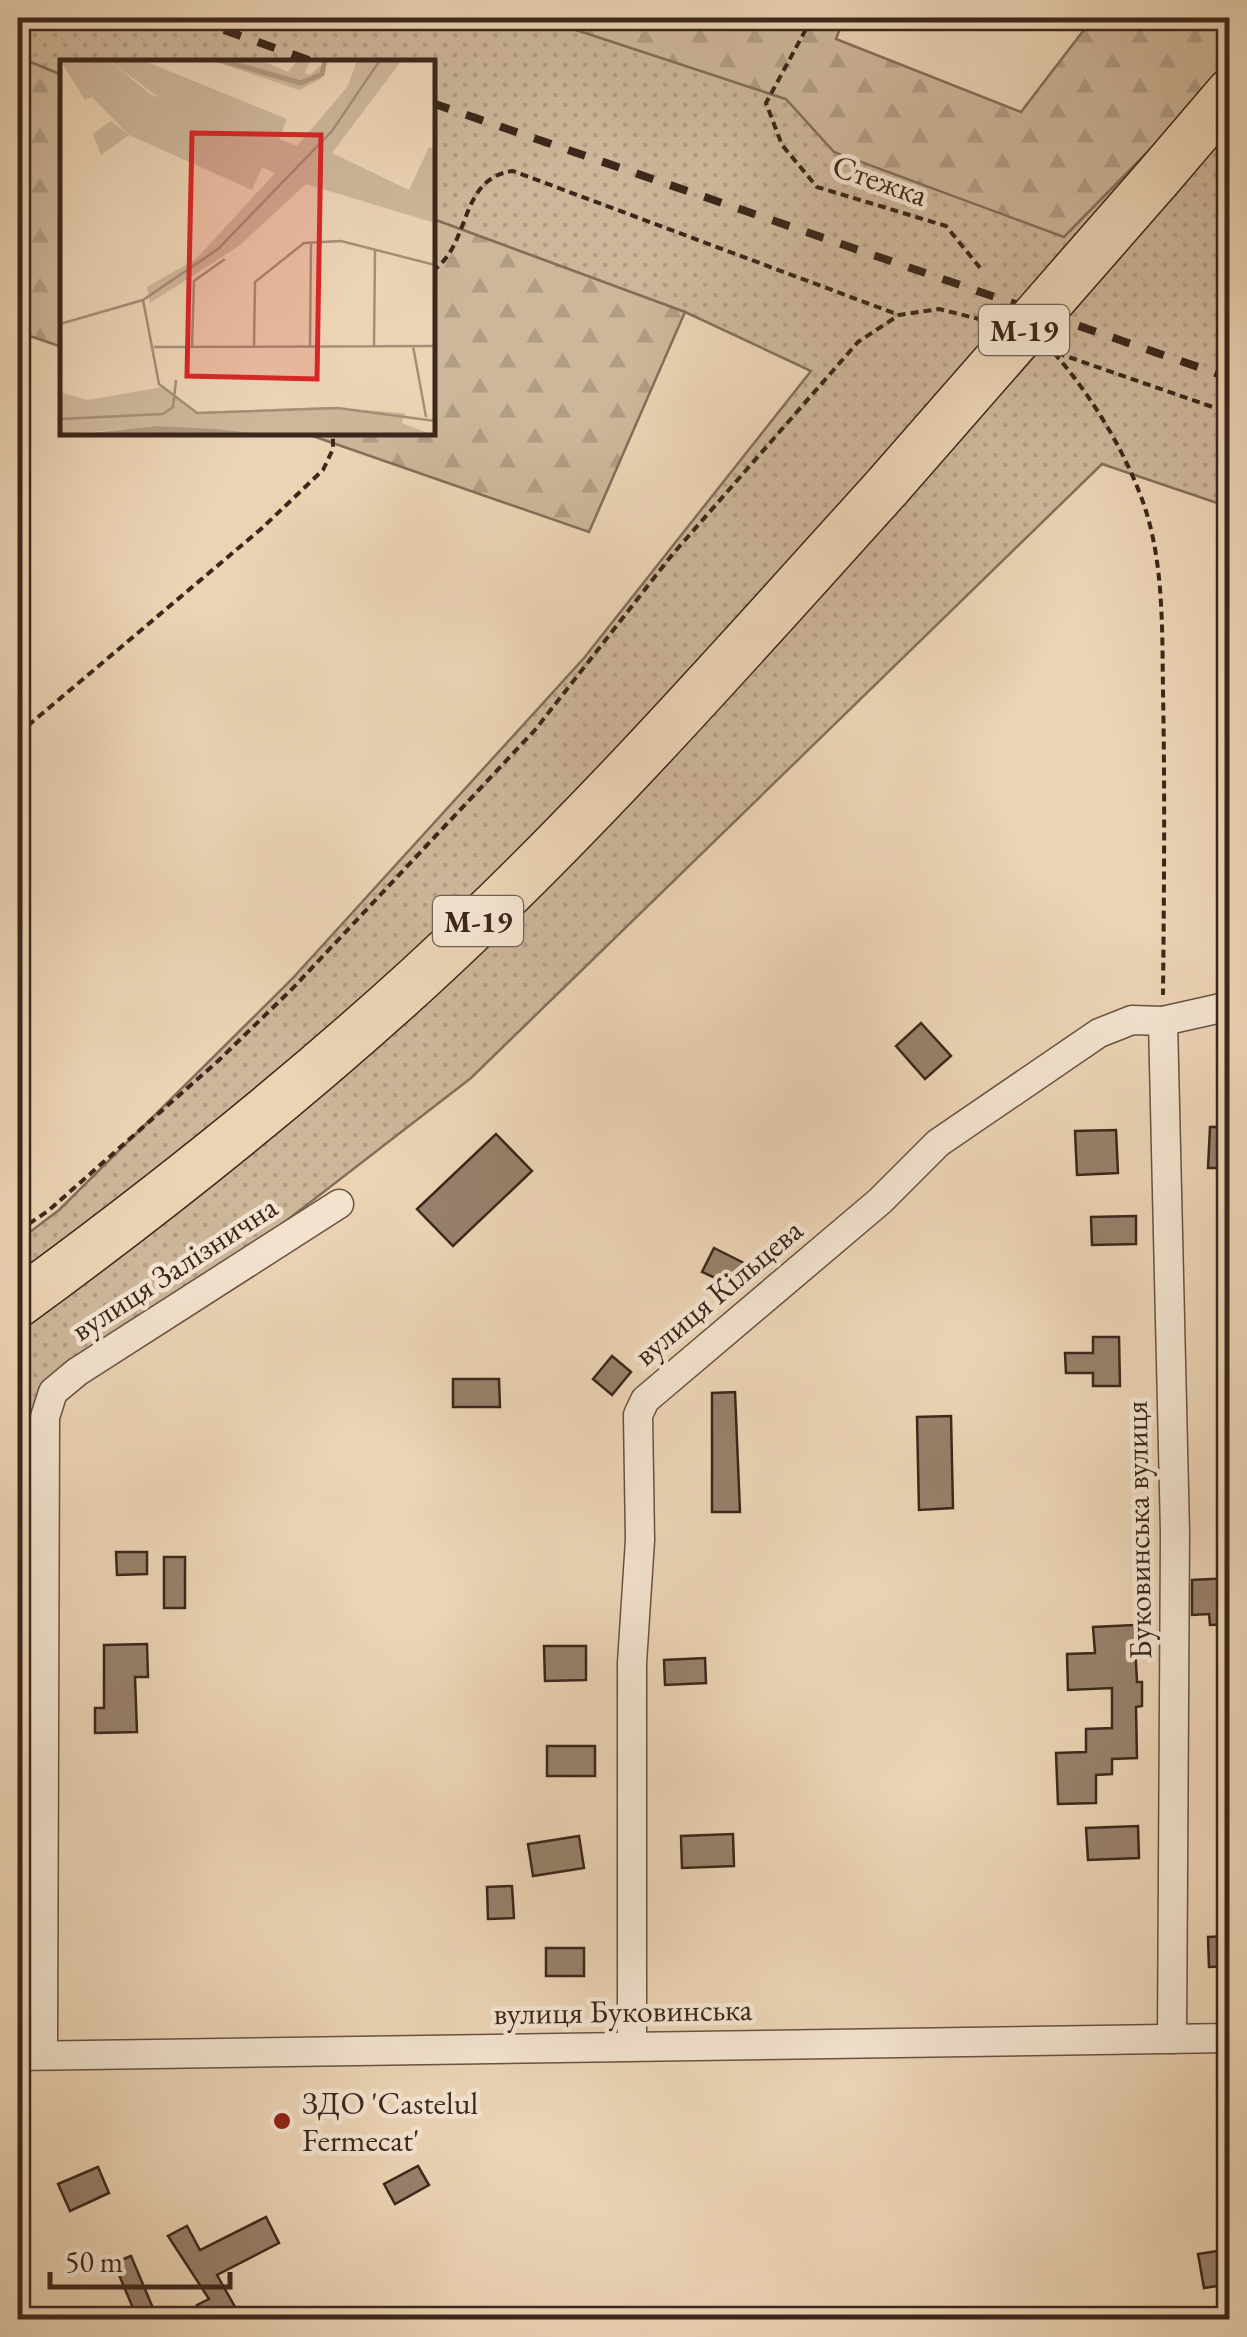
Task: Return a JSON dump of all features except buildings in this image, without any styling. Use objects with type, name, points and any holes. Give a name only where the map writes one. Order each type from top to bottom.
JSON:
[{"type":"highway","name":"М-19","points":[[18,1303],[273,1106],[419,978],[667,728],[888,486],[1230,92]]},
{"type":"street","name":"вулиця Кільцева","points":[[632,2046],[632,1662],[640,1540],[638,1415],[644,1400],[880,1201],[938,1143],[1099,1033],[1132,1020],[1162,1021],[1230,1006]]},
{"type":"street","name":"Буковинська вулиця","points":[[1162,1021],[1175,1533],[1172,2039]]},
{"type":"street","name":"вулиця Залізнична","points":[[30,2055],[44,1416],[53,1392],[76,1372],[338,1204]]},
{"type":"street","name":"вулиця Буковинська","points":[[30,2055],[1230,2038]]},
{"type":"path","name":"Стежка","points":[[812,18],[766,103],[782,145],[816,186],[946,226],[981,269]]},
{"type":"path","points":[[435,268],[457,238],[476,190],[494,173],[513,170],[899,315]]},
{"type":"path","points":[[1053,352],[1230,412]]},
{"type":"path","points":[[18,734],[261,529],[322,470],[333,449],[333,435]]},
{"type":"green space","points":[[18,18],[540,18],[786,99],[835,152],[1224,75],[1229,69],[1229,507],[1102,464],[471,1078],[70,1388],[18,1417],[18,1241],[59,1210],[292,979],[584,658],[811,371],[685,312],[435,220],[435,60],[60,60],[60,74],[18,57]]},
{"type":"green space","points":[[540,18],[844,18],[836,39],[1021,112],[1093,18],[1229,18],[1229,69],[1064,237],[834,152],[786,99]]},
{"type":"green space","points":[[18,57],[60,74],[60,346],[18,332]]},
{"type":"green space","points":[[435,220],[685,312],[589,532],[310,435],[435,435]]},
{"type":"railway","points":[[190,18],[308,60]]},
{"type":"railway","points":[[435,104],[1230,378]]},
{"type":"place","name":"ЗДО 'Castelul Fermecat'","points":[[282,2121]]}]
